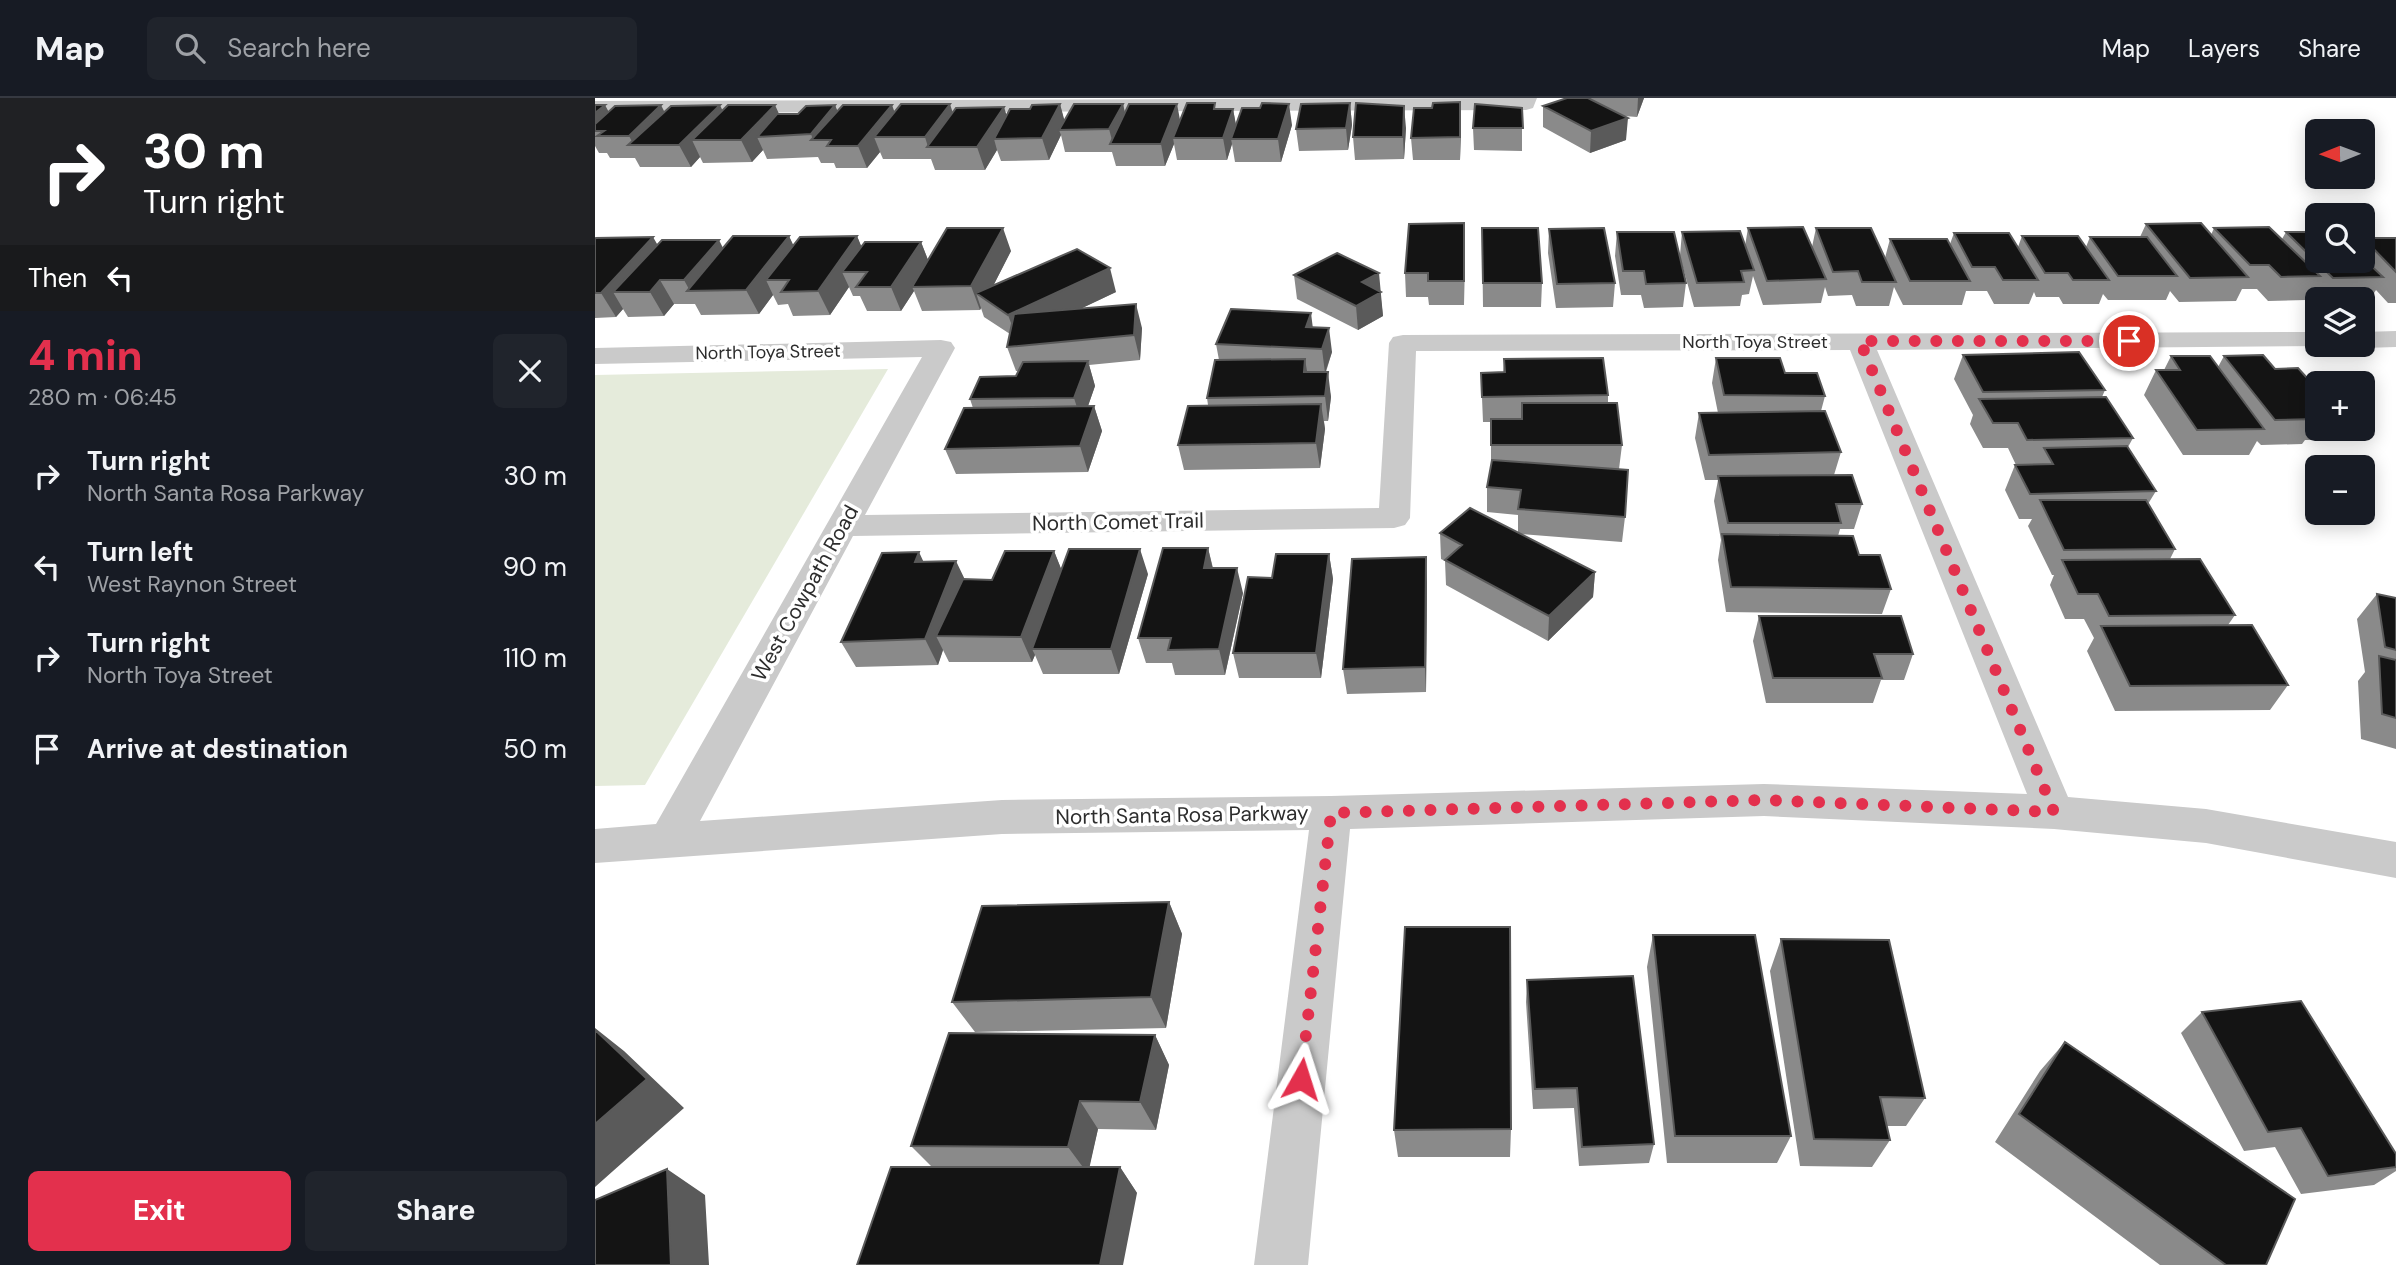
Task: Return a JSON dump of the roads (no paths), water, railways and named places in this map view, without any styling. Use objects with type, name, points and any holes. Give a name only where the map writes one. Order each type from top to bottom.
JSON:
[{"type":"street","points":[[595,107],[852,102],[1527,101]]},
{"type":"street","name":"North Toya Street","points":[[1394,518],[1403,343],[2305,340]]},
{"type":"street","points":[[2375,340],[2396,340]]},
{"type":"street","points":[[1860,341],[2054,812]]},
{"type":"street","name":"North Toya Street","points":[[595,356],[941,348]]},
{"type":"street","name":"West Cowpath Road","points":[[669,839],[941,348]]},
{"type":"street","name":"North Comet Trail","points":[[842,526],[1394,518]]},
{"type":"street","name":"North Santa Rosa Parkway","points":[[595,846],[1002,817],[1331,813],[1764,800],[2054,812],[2206,827],[2396,860]]},
{"type":"street","points":[[1281,1265],[1331,813]]}]
